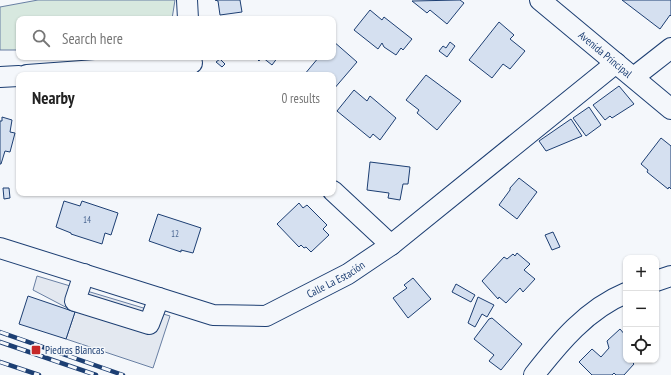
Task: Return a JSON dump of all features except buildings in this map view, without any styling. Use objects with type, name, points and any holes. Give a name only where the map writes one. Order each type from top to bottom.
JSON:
[{"type":"street","points":[[187,0],[188,16]]},
{"type":"street","name":"Avenida Principal","points":[[540,0],[671,109]]},
{"type":"street","points":[[634,77],[671,48]]},
{"type":"street","name":"Calle La Estación","points":[[0,248],[213,315],[266,316],[342,277],[390,245],[616,63]]},
{"type":"street","points":[[78,72],[197,65]]},
{"type":"street","points":[[0,77],[16,76]]},
{"type":"street","points":[[336,195],[390,245]]},
{"type":"street","points":[[84,274],[75,301],[149,324],[159,298]]},
{"type":"street","points":[[659,280],[671,276]]},
{"type":"street","points":[[534,375],[573,327],[616,297],[623,294]]},
{"type":"shaded area","points":[[38,0],[175,0],[172,16],[16,16],[16,50],[0,50],[0,7]]},
{"type":"shaded area","points":[[37,276],[170,316],[153,368],[66,339],[75,312],[33,290]]},
{"type":"railway","points":[[0,332],[123,375]]},
{"type":"railway","points":[[0,342],[96,375]]},
{"type":"railway","points":[[0,362],[39,375]]},
{"type":"place","name":"Piedras Blancas","points":[[36,350]]}]
